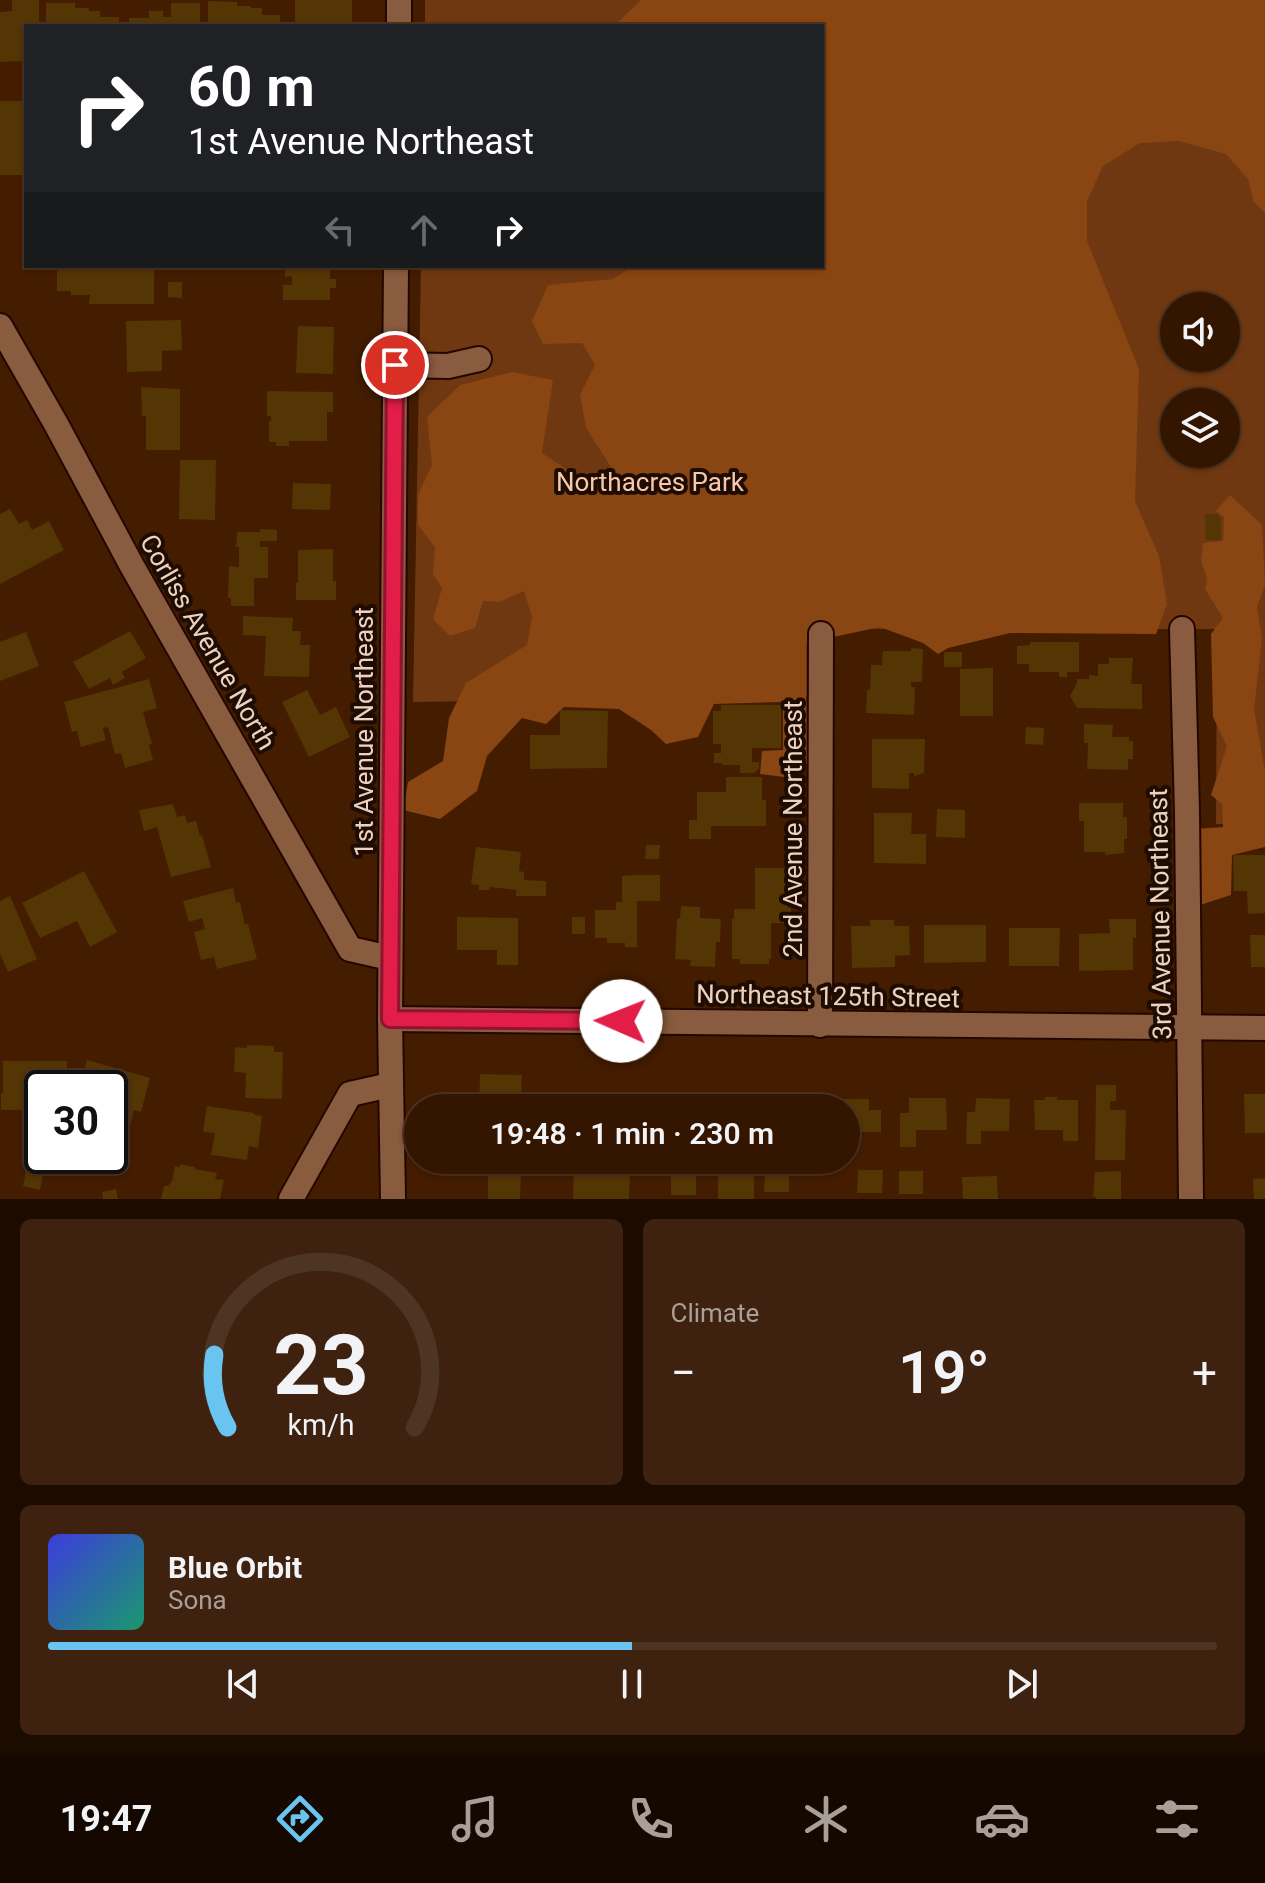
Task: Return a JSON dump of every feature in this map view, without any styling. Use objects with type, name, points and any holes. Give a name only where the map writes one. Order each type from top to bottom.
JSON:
[{"type":"street","points":[[399,0],[399,24]]},
{"type":"street","name":"1st Avenue Northeast","points":[[393,1199],[390,958],[396,268]]},
{"type":"street","name":"Corliss Avenue North","points":[[0,326],[132,566],[350,949],[390,958]]},
{"type":"street","points":[[395,365],[448,366],[479,359]]},
{"type":"street","name":"3rd Avenue Northeast","points":[[1182,629],[1191,1199]]},
{"type":"street","name":"2nd Avenue Northeast","points":[[820,1025],[821,634]]},
{"type":"street","name":"Northeast 125th Street","points":[[390,1019],[1265,1028]]},
{"type":"street","points":[[291,1199],[350,1094],[390,1085]]},
{"type":"green space","name":"Northacres Park","points":[[425,0],[1265,0],[1265,824],[1216,824],[1217,629],[810,629],[810,696],[413,702],[421,268],[824,268],[824,24],[425,24]]},
{"type":"green space","name":"Northacres Park","points":[[641,0],[1265,0],[1265,213],[1254,202],[1248,179],[1226,154],[1179,141],[1140,143],[1103,166],[1087,201],[1087,241],[1139,369],[1135,501],[1159,556],[1167,604],[1156,634],[1010,633],[948,648],[938,654],[923,643],[880,627],[806,643],[807,763],[792,778],[760,774],[762,751],[783,750],[783,702],[714,704],[698,737],[666,744],[619,709],[564,707],[546,724],[522,718],[487,756],[477,791],[440,819],[403,810],[408,782],[443,761],[449,718],[466,683],[527,645],[532,617],[524,591],[499,602],[483,601],[475,628],[450,636],[433,619],[442,588],[433,574],[435,547],[418,525],[418,495],[432,465],[427,417],[460,385],[512,372],[553,380],[542,453],[587,483],[611,467],[586,428],[580,395],[595,365],[582,343],[543,344],[532,321],[548,285],[613,279],[630,268],[824,268],[824,24],[616,24]]},
{"type":"green space","points":[[1230,495],[1262,525],[1265,585],[1257,607],[1262,639],[1254,709],[1265,771],[1265,847],[1232,855],[1231,895],[1194,907],[1194,829],[1223,827],[1222,804],[1211,795],[1227,746],[1213,717],[1211,634],[1223,618],[1205,589],[1207,578],[1201,561],[1203,543],[1223,541],[1224,517],[1216,511]]},
{"type":"building","points":[[12,0],[39,0],[39,24],[24,24],[24,61],[0,62],[0,12],[12,11]]},
{"type":"building","points":[[295,0],[352,0],[352,24],[295,24]]},
{"type":"building","points":[[208,1],[237,2],[237,6],[262,8],[262,15],[280,15],[280,24],[208,24]]},
{"type":"building","points":[[46,3],[75,3],[75,8],[100,11],[100,17],[119,17],[119,24],[46,24]]},
{"type":"building","points":[[171,3],[200,3],[200,24],[129,24],[129,18],[149,18],[149,11],[163,11],[163,17],[171,17]]},
{"type":"building","points":[[0,101],[24,101],[24,175],[0,175]]},
{"type":"building","points":[[285,268],[330,268],[330,279],[336,279],[336,288],[330,288],[330,300],[283,300],[283,285],[292,285],[292,276],[285,277]]},
{"type":"building","points":[[57,269],[154,269],[154,304],[89,304],[90,295],[57,291]]},
{"type":"building","points":[[168,282],[182,282],[182,298],[168,297]]},
{"type":"building","points":[[181,320],[182,350],[162,351],[162,371],[127,372],[126,321]]},
{"type":"building","points":[[298,326],[334,327],[333,374],[296,373]]},
{"type":"building","points":[[141,387],[180,389],[180,450],[146,450],[146,416],[142,416]]},
{"type":"building","points":[[267,391],[333,392],[333,412],[327,412],[327,441],[289,441],[289,446],[276,446],[276,442],[269,442],[271,416],[267,416]]},
{"type":"building","points":[[180,460],[216,460],[215,520],[179,519]]},
{"type":"building","points":[[293,483],[331,484],[330,510],[292,509]]},
{"type":"building","points":[[10,509],[19,524],[27,520],[32,530],[49,521],[64,550],[0,584],[0,514]]},
{"type":"building","points":[[1207,514],[1217,514],[1221,518],[1221,540],[1206,540]]},
{"type":"building","points":[[260,529],[277,530],[277,541],[260,541],[260,547],[268,547],[268,578],[254,578],[254,606],[231,606],[231,598],[228,598],[229,566],[239,567],[237,532],[260,532]]},
{"type":"building","points":[[333,549],[336,600],[296,600],[298,550]]},
{"type":"building","points":[[243,616],[293,618],[292,631],[301,631],[300,645],[310,645],[309,677],[264,676],[266,636],[243,635]]},
{"type":"building","points":[[130,631],[146,658],[122,672],[125,678],[113,685],[110,678],[89,689],[73,662]]},
{"type":"building","points":[[26,632],[39,666],[0,681],[0,642]]},
{"type":"building","points":[[1030,642],[1079,642],[1079,672],[1067,672],[1067,677],[1059,677],[1059,672],[1029,672],[1029,664],[1017,664],[1017,646],[1030,645]]},
{"type":"building","points":[[911,648],[923,649],[922,682],[911,682],[911,687],[915,687],[914,715],[866,713],[871,665],[882,665],[883,651],[911,651]]},
{"type":"building","points":[[944,652],[962,652],[962,667],[944,667]]},
{"type":"building","points":[[1109,658],[1133,658],[1131,684],[1142,684],[1142,709],[1077,708],[1070,696],[1077,679],[1098,676],[1098,664],[1109,664]]},
{"type":"building","points":[[993,668],[993,716],[960,716],[960,669]]},
{"type":"building","points":[[149,679],[157,708],[143,712],[153,760],[125,768],[121,753],[115,754],[108,727],[103,728],[106,740],[81,747],[77,731],[72,732],[64,702]]},
{"type":"building","points":[[307,690],[320,715],[336,707],[350,737],[309,757],[282,702]]},
{"type":"building","points":[[721,705],[781,705],[781,748],[752,748],[752,762],[759,762],[759,769],[754,773],[740,773],[740,765],[714,763],[714,753],[721,753],[721,744],[713,744],[713,711],[721,711]]},
{"type":"building","points":[[560,710],[608,711],[607,768],[530,769],[530,735],[560,735]]},
{"type":"building","points":[[1084,724],[1113,725],[1112,737],[1129,737],[1129,741],[1133,741],[1133,759],[1128,759],[1128,770],[1087,769],[1088,743],[1084,743]]},
{"type":"building","points":[[1026,727],[1044,728],[1043,745],[1025,744]]},
{"type":"building","points":[[872,739],[925,739],[924,773],[914,776],[914,773],[909,773],[909,789],[872,788]]},
{"type":"building","points":[[726,777],[762,777],[766,826],[711,826],[711,839],[689,839],[689,820],[697,820],[697,792],[726,792]]},
{"type":"building","points":[[1079,803],[1123,803],[1123,817],[1127,817],[1124,853],[1105,855],[1105,852],[1084,852],[1084,821],[1079,821]]},
{"type":"building","points":[[173,804],[177,817],[185,815],[187,823],[196,821],[211,867],[171,877],[157,827],[144,831],[139,810]]},
{"type":"building","points":[[937,809],[965,810],[965,838],[936,837]]},
{"type":"building","points":[[874,813],[912,813],[911,834],[926,834],[926,864],[874,863]]},
{"type":"building","points":[[646,845],[660,845],[659,859],[645,859]]},
{"type":"building","points":[[476,847],[521,852],[519,871],[524,872],[524,880],[546,881],[546,896],[516,896],[516,890],[490,887],[489,890],[479,890],[479,885],[471,884]]},
{"type":"building","points":[[1233,855],[1265,855],[1265,913],[1248,914],[1247,891],[1234,891]]},
{"type":"building","points":[[755,868],[788,868],[791,923],[771,923],[769,964],[740,964],[740,959],[732,959],[732,919],[734,909],[755,909]]},
{"type":"building","points":[[84,871],[117,932],[90,947],[77,921],[40,938],[22,903]]},
{"type":"building","points":[[660,875],[660,901],[637,901],[637,947],[607,943],[607,938],[595,938],[595,910],[616,910],[616,902],[622,902],[622,876]]},
{"type":"building","points":[[233,888],[245,925],[248,924],[257,959],[217,969],[214,957],[201,960],[194,932],[205,929],[202,918],[189,922],[183,901]]},
{"type":"building","points":[[10,896],[37,959],[8,972],[0,954],[0,901]]},
{"type":"building","points":[[681,906],[700,907],[700,918],[721,919],[715,967],[690,966],[691,960],[675,959],[677,919],[680,918]]},
{"type":"building","points":[[457,917],[518,918],[518,965],[497,965],[497,950],[457,950]]},
{"type":"building","points":[[572,917],[585,917],[585,934],[572,934]]},
{"type":"building","points":[[1109,919],[1136,919],[1133,970],[1079,971],[1079,934],[1110,933]]},
{"type":"building","points":[[870,920],[894,920],[894,926],[909,926],[910,955],[895,956],[895,967],[852,968],[851,926],[870,926]]},
{"type":"building","points":[[924,925],[986,925],[986,962],[924,963]]},
{"type":"building","points":[[1009,928],[1060,928],[1059,966],[1009,966]]},
{"type":"building","points":[[1250,935],[1265,935],[1265,967],[1251,967]]},
{"type":"building","points":[[247,1045],[274,1046],[274,1052],[283,1052],[282,1099],[245,1098],[246,1073],[234,1072],[235,1047],[247,1048]]},
{"type":"building","points":[[87,1060],[122,1070],[84,1070]]},
{"type":"building","points":[[3,1061],[67,1061],[67,1070],[24,1070],[24,1110],[1,1110]]},
{"type":"building","points":[[128,1072],[150,1078],[141,1112],[134,1110],[128,1133]]},
{"type":"building","points":[[480,1074],[522,1075],[521,1094],[479,1094]]},
{"type":"building","points":[[1096,1085],[1116,1085],[1116,1101],[1110,1101],[1110,1110],[1126,1110],[1125,1160],[1095,1160]]},
{"type":"building","points":[[765,1093],[811,1093],[811,1094]]},
{"type":"building","points":[[1244,1094],[1265,1094],[1265,1133],[1245,1133]]},
{"type":"building","points":[[1045,1097],[1078,1100],[1078,1141],[1063,1141],[1063,1130],[1035,1130],[1034,1100],[1045,1100]]},
{"type":"building","points":[[909,1098],[946,1098],[947,1130],[916,1130],[916,1147],[900,1147],[900,1113],[909,1113]]},
{"type":"building","points":[[976,1098],[1010,1099],[1009,1131],[981,1131],[981,1144],[966,1144],[967,1112],[975,1112]]},
{"type":"building","points":[[860,1099],[869,1099],[869,1110],[881,1110],[881,1132],[860,1132]]},
{"type":"building","points":[[207,1106],[262,1116],[258,1148],[249,1146],[247,1160],[211,1155],[215,1133],[203,1132]]},
{"type":"building","points":[[180,1164],[217,1173],[215,1179],[224,1180],[220,1199],[161,1199],[164,1186],[172,1181],[175,1166],[180,1167]]},
{"type":"building","points":[[860,1170],[883,1170],[882,1193],[857,1193]]},
{"type":"building","points":[[899,1171],[923,1171],[923,1194],[899,1194]]},
{"type":"building","points":[[1121,1171],[1121,1199],[1093,1197],[1095,1172]]},
{"type":"building","points":[[25,1174],[43,1174],[40,1190],[23,1186]]},
{"type":"building","points":[[488,1174],[521,1174],[520,1199],[488,1199]]},
{"type":"building","points":[[574,1174],[630,1174],[629,1199],[573,1199]]},
{"type":"building","points":[[671,1174],[696,1174],[696,1195],[671,1195]]},
{"type":"building","points":[[765,1174],[789,1174],[789,1192],[764,1192]]},
{"type":"building","points":[[718,1176],[754,1176],[754,1199],[718,1199]]},
{"type":"building","points":[[997,1176],[998,1199],[963,1199],[962,1177]]},
{"type":"building","points":[[1265,1178],[1265,1199],[1254,1199],[1253,1179]]},
{"type":"building","points":[[116,1189],[118,1199],[103,1199],[102,1192]]},
{"type":"route","points":[[395,365],[390,1019],[621,1021]]}]
